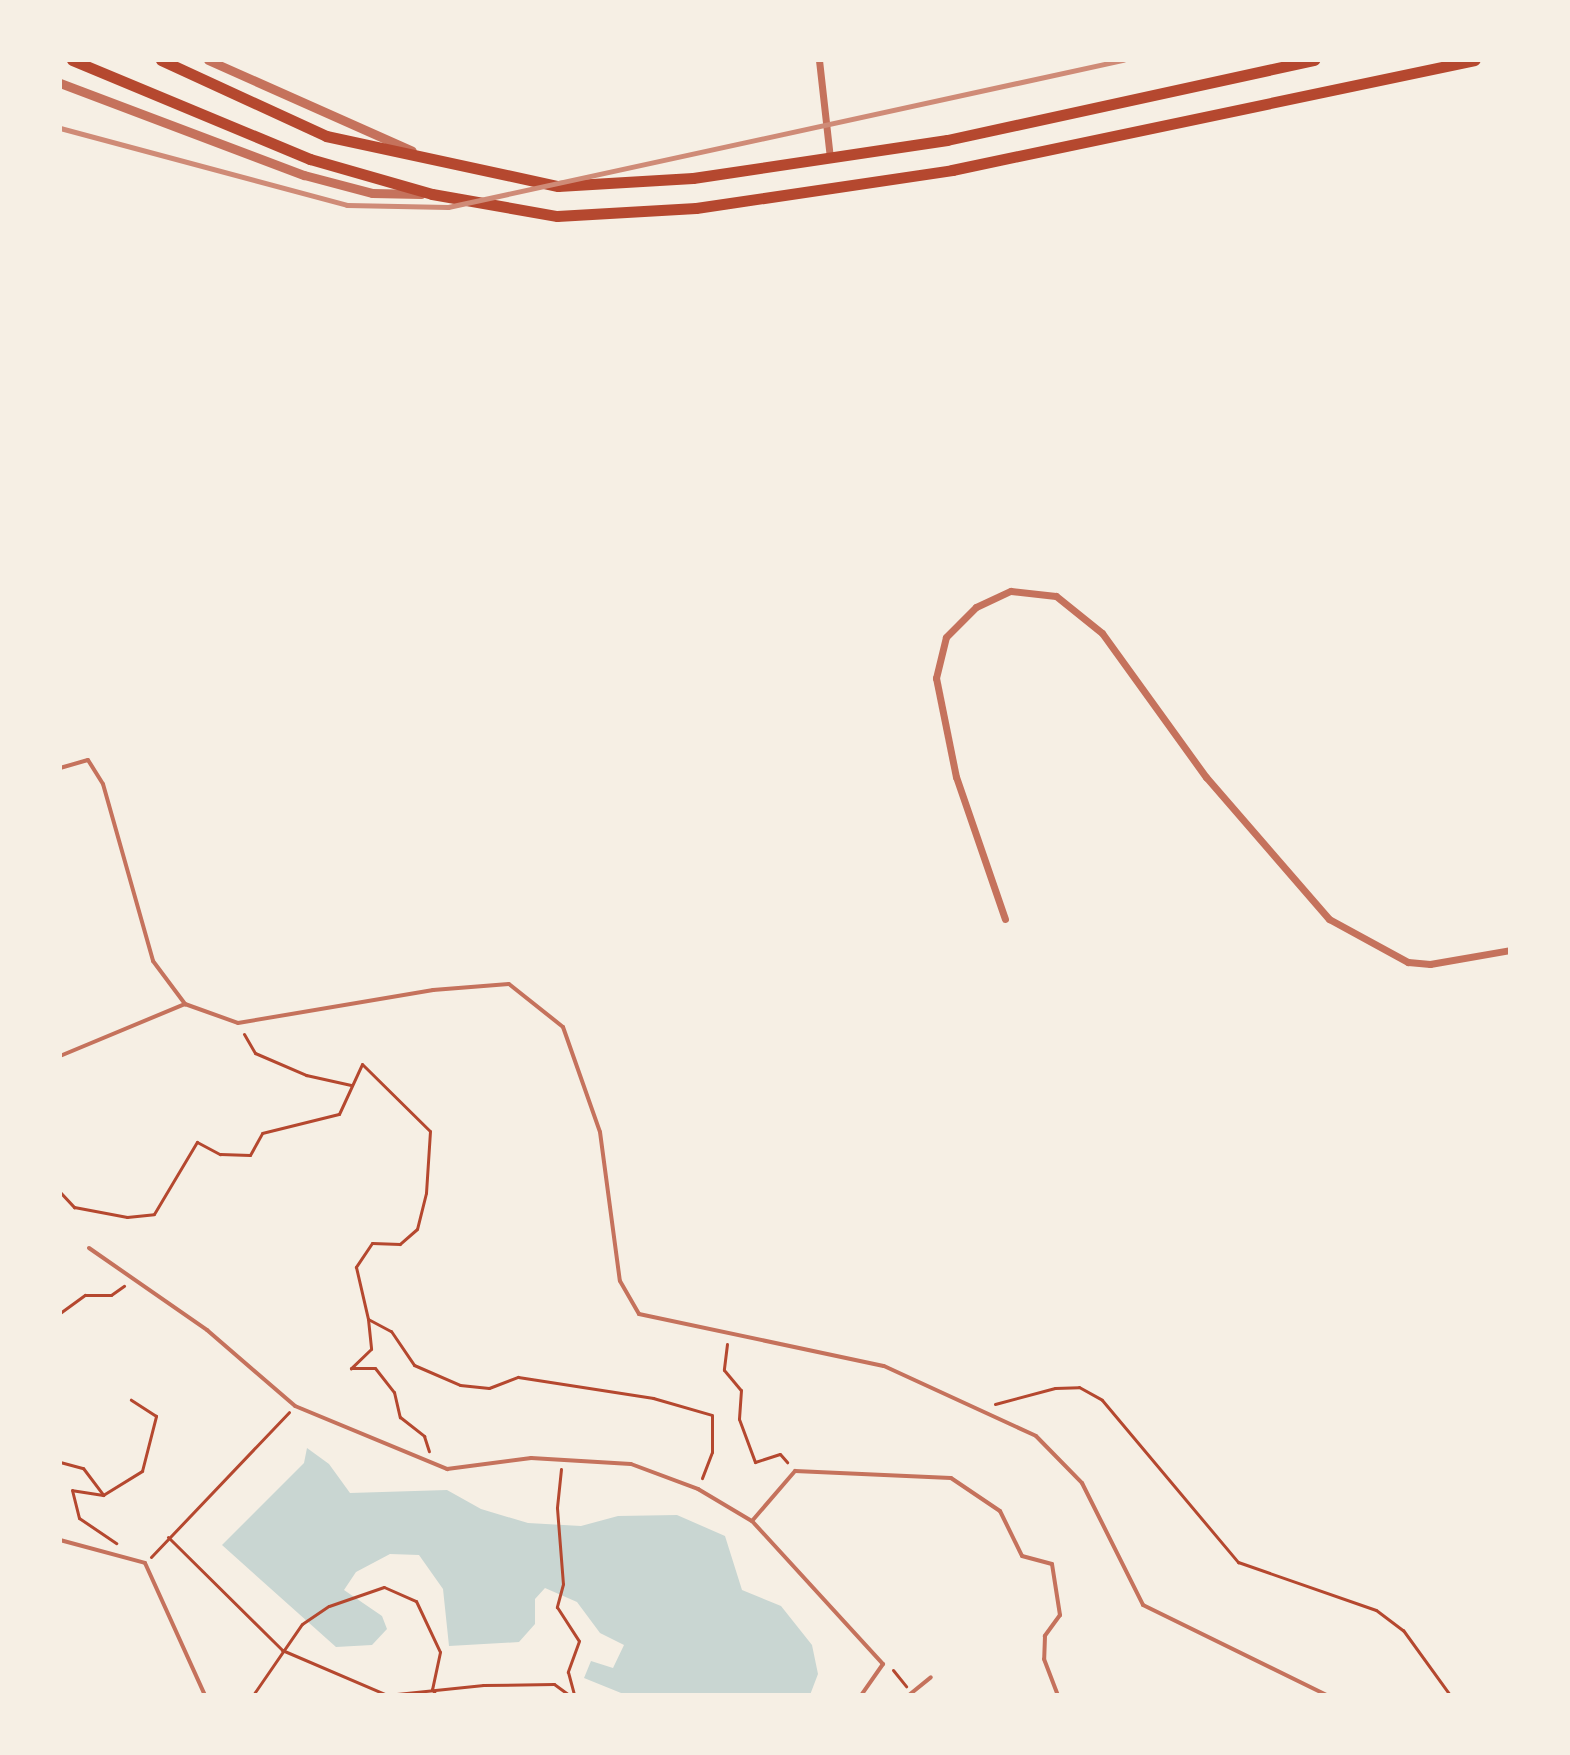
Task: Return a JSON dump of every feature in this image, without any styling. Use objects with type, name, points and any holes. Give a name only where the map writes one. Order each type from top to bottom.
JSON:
[{"type":"main road","points":[[72,60],[310,159],[432,194],[557,216],[696,208],[952,170],[1474,60]]},
{"type":"main road","points":[[161,60],[326,136],[440,165],[558,186],[693,178],[947,140],[1314,60]]},
{"type":"street","points":[[208,60],[440,165]]},
{"type":"street","points":[[819,60],[830,158]]},
{"type":"street","points":[[1474,60],[1483,60]]},
{"type":"street","points":[[60,83],[304,175],[372,193],[432,194]]},
{"type":"street","points":[[1005,919],[952,764],[936,678],[946,637],[976,607],[1011,591],[1056,596],[1102,633],[1206,777],[1329,919],[1408,962],[1430,964],[1510,950]]},
{"type":"lane","points":[[60,768],[88,760],[103,784],[153,961],[185,1004],[238,1023],[433,990],[509,984],[563,1027],[600,1132],[620,1281],[639,1314],[884,1366],[1036,1436],[1060,1456],[1082,1483],[1143,1605],[1327,1695]]},
{"type":"lane","points":[[60,1056],[185,1004]]},
{"type":"lane","points":[[89,1248],[207,1330],[295,1406],[447,1469],[531,1458],[631,1464],[698,1489],[752,1521],[883,1664],[861,1695]]},
{"type":"lane","points":[[752,1521],[795,1471],[951,1478],[1000,1511],[1022,1556],[1052,1564],[1060,1615],[1045,1636],[1044,1659],[1058,1695]]},
{"type":"lane","points":[[60,1540],[145,1563],[205,1695]]},
{"type":"lane","points":[[910,1693],[931,1677]]},
{"type":"path","points":[[238,1023],[255,1053],[306,1075],[352,1086]]},
{"type":"path","points":[[60,1192],[74,1207],[127,1217],[154,1214],[197,1142],[220,1154],[250,1155],[262,1133],[339,1114],[362,1064],[430,1131],[426,1193],[417,1229],[400,1244],[372,1243],[356,1267],[368,1319],[371,1349],[351,1368],[375,1368],[394,1392],[400,1417],[424,1436],[432,1463]]},
{"type":"path","points":[[60,1313],[85,1295],[111,1295],[134,1279]]},
{"type":"path","points":[[368,1319],[391,1331],[414,1365],[460,1385],[489,1388],[518,1377],[653,1398],[712,1415],[712,1452],[698,1489]]},
{"type":"path","points":[[728,1332],[724,1370],[741,1390],[739,1419],[755,1462],[780,1454],[795,1471]]},
{"type":"path","points":[[978,1409],[1055,1388],[1079,1387],[1102,1400],[1238,1562],[1376,1610],[1403,1630],[1450,1695]]},
{"type":"path","points":[[119,1545],[79,1518],[72,1490],[103,1495],[142,1471],[156,1416],[131,1400]]},
{"type":"path","points":[[145,1563],[295,1406]]},
{"type":"path","points":[[562,1460],[557,1508],[563,1584],[557,1607],[579,1641],[568,1672],[572,1695]]},
{"type":"path","points":[[60,1462],[83,1468],[103,1495]]},
{"type":"path","points":[[168,1537],[282,1650],[387,1695],[432,1689],[554,1684],[572,1695]]},
{"type":"path","points":[[253,1695],[302,1624],[329,1606],[384,1587],[416,1601],[440,1652],[432,1689],[436,1695]]},
{"type":"path","points":[[883,1664],[910,1693]]},
{"type":"shaded area","points":[[307,1448],[329,1464],[350,1493],[447,1490],[481,1509],[528,1523],[581,1526],[618,1516],[677,1515],[725,1536],[742,1590],[781,1606],[812,1645],[818,1674],[810,1695],[626,1695],[584,1678],[591,1661],[613,1668],[624,1645],[600,1633],[577,1602],[545,1588],[535,1599],[535,1624],[519,1642],[449,1646],[443,1589],[419,1555],[390,1554],[356,1572],[344,1590],[382,1616],[387,1629],[372,1645],[336,1647],[222,1545],[304,1463]]},
{"type":"railway","points":[[60,128],[347,205],[448,207],[1123,60]]}]
